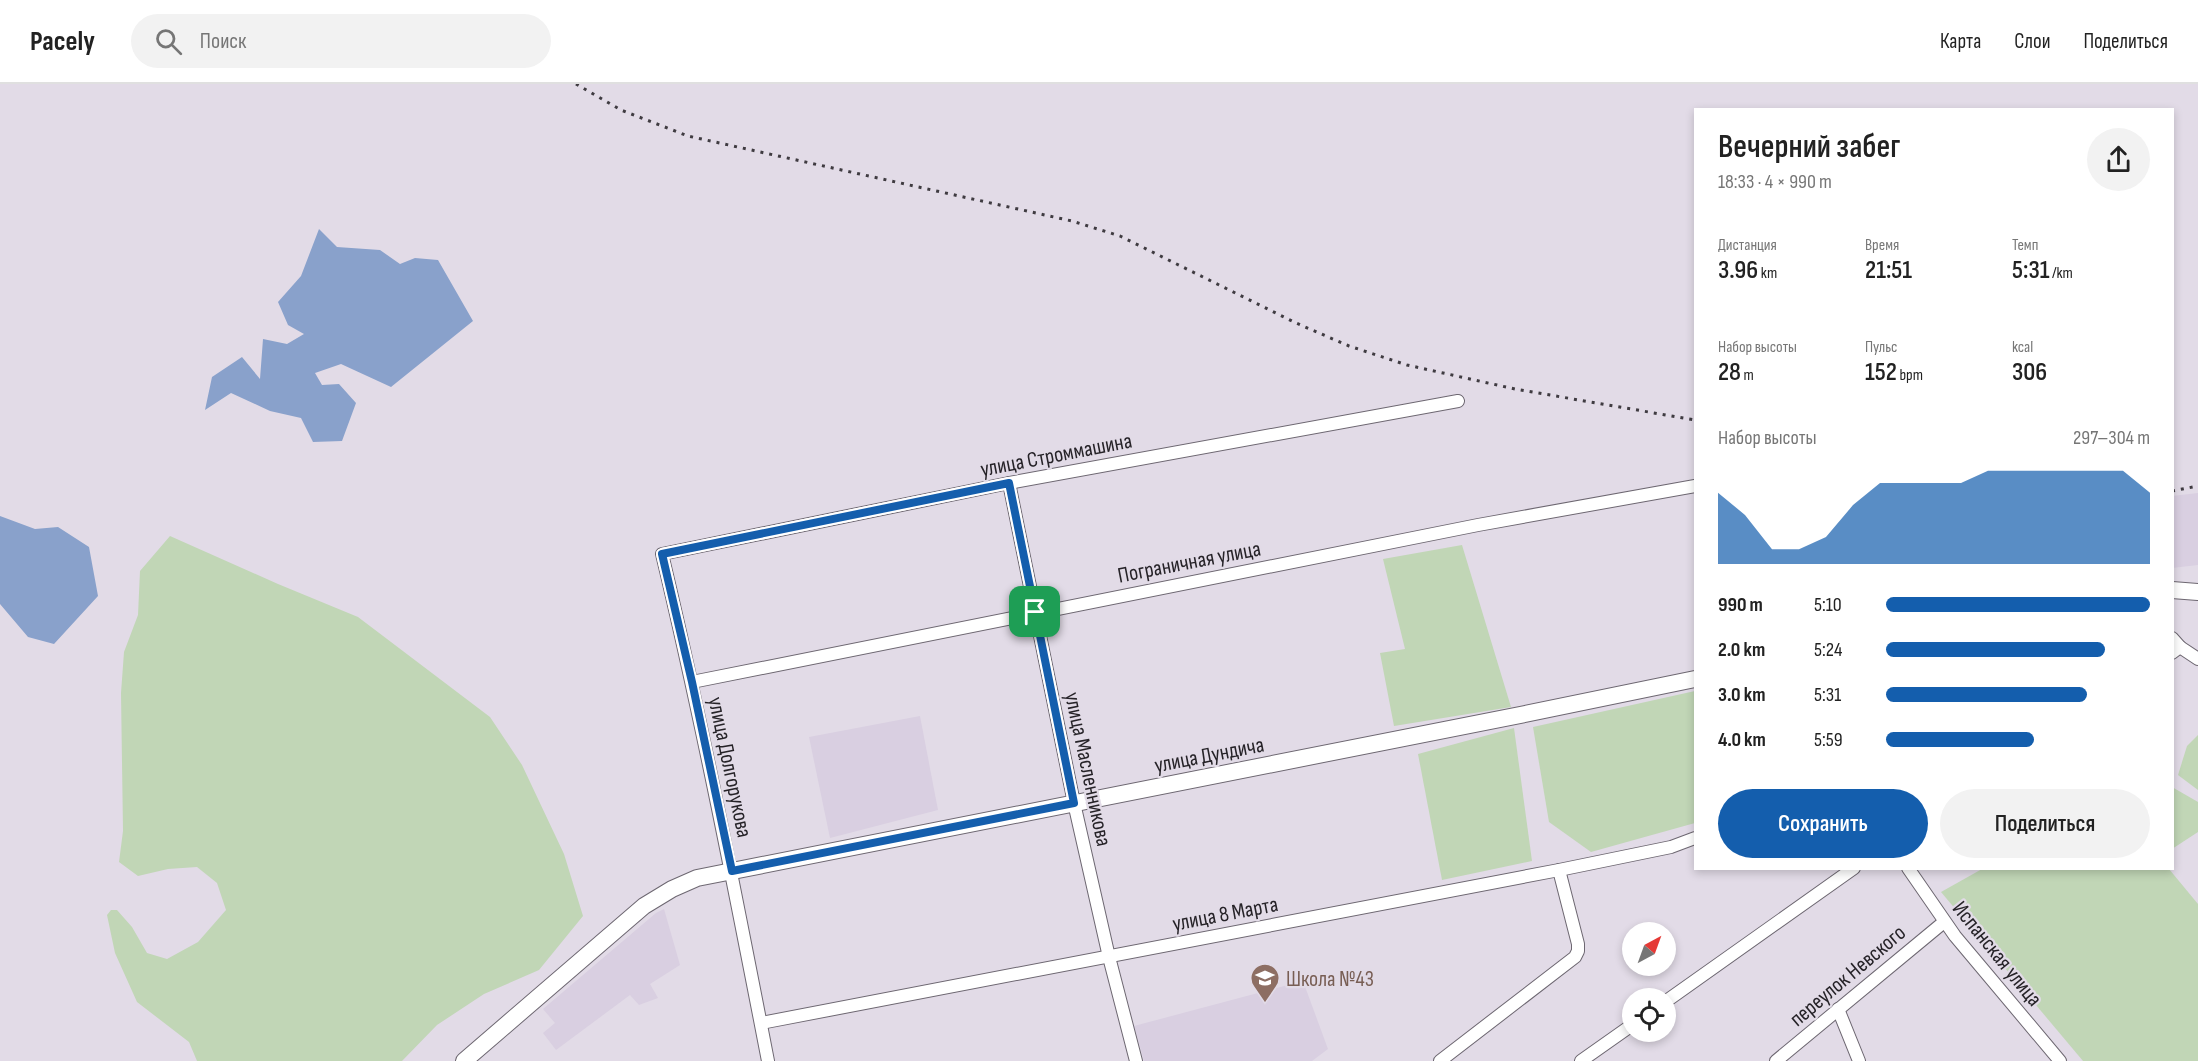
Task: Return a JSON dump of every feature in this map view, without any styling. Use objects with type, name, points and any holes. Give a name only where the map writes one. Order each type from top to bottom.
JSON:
[{"type":"main road","points":[[2174,591],[2198,591]]},
{"type":"main road","name":"улица Дундича","points":[[464,1061],[644,906],[672,889],[697,878],[1694,679]]},
{"type":"street","name":"улица Строммашина","points":[[662,554],[1009,483],[1458,401]]},
{"type":"street","name":"улица Масленникова","points":[[1009,483],[1074,803],[1109,957],[1136,1061]]},
{"type":"street","name":"Пограничная улица","points":[[692,682],[1478,525],[1694,486]]},
{"type":"street","name":"улица Долгорукова","points":[[662,554],[732,871],[768,1061]]},
{"type":"street","points":[[2175,646],[2198,659]]},
{"type":"street","name":"улица 8 Марта","points":[[761,1023],[1558,870],[1671,847],[1694,838]]},
{"type":"street","points":[[1440,1061],[1575,957],[1578,944],[1558,870]]},
{"type":"street","points":[[1676,994],[1851,870]]},
{"type":"street","name":"Испанская улица","points":[[1909,870],[1944,922],[2060,1061]]},
{"type":"street","name":"переулок Невского","points":[[1776,1061],[1944,922]]},
{"type":"street","points":[[1838,1009],[1859,1061]]},
{"type":"street","points":[[1581,1061],[1622,1032]]},
{"type":"shaded area","points":[[2198,493],[2198,565],[2174,568],[2174,496]]},
{"type":"shaded area","points":[[920,716],[938,810],[830,838],[809,737]]},
{"type":"shaded area","points":[[664,909],[680,965],[650,984],[658,998],[639,1005],[630,995],[556,1050],[543,1033],[555,1023],[543,1009],[656,913]]},
{"type":"shaded area","name":"Школа №43","points":[[1303,981],[1328,1049],[1312,1061],[1144,1061],[1134,1026]]},
{"type":"green space","points":[[170,536],[358,617],[490,717],[522,765],[564,854],[583,916],[539,970],[484,994],[437,1025],[402,1061],[197,1061],[189,1042],[137,1002],[115,953],[107,915],[111,910],[117,910],[132,927],[147,953],[167,959],[198,942],[226,910],[217,883],[197,867],[168,869],[138,876],[119,862],[123,831],[121,693],[124,652],[138,615],[140,571]]},
{"type":"green space","points":[[1462,545],[1511,707],[1394,726],[1380,653],[1405,649],[1383,559]]},
{"type":"green space","points":[[1694,691],[1694,823],[1591,852],[1549,822],[1533,727]]},
{"type":"green space","points":[[1514,728],[1532,861],[1442,880],[1418,754]]},
{"type":"green space","points":[[2198,735],[2198,790],[2178,775],[2187,746]]},
{"type":"green space","points":[[2174,788],[2198,802],[2198,832],[2174,848]]},
{"type":"green space","points":[[1980,870],[2170,870],[2198,904],[2198,1061],[2083,1061],[1941,892]]},
{"type":"water","points":[[319,229],[337,247],[380,250],[400,264],[415,258],[438,260],[473,321],[391,387],[341,364],[315,373],[322,385],[339,384],[356,403],[342,441],[313,442],[301,418],[270,411],[231,393],[205,410],[212,377],[242,357],[260,379],[263,339],[287,344],[304,334],[288,325],[278,302],[301,276]]},
{"type":"water","points":[[0,516],[35,529],[58,527],[89,547],[98,596],[54,644],[28,637],[0,604]]},
{"type":"railway","points":[[576,84],[621,110],[688,136],[1072,221],[1120,236],[1296,323],[1349,346],[1407,365],[1515,389],[1694,420]]},
{"type":"railway","points":[[2174,491],[2198,486]]},
{"type":"place","name":"Школа №43","points":[[1265,1004]]},
{"type":"route","points":[[1009,483],[1035,612],[1074,803],[732,871],[662,554],[1009,483]]}]
